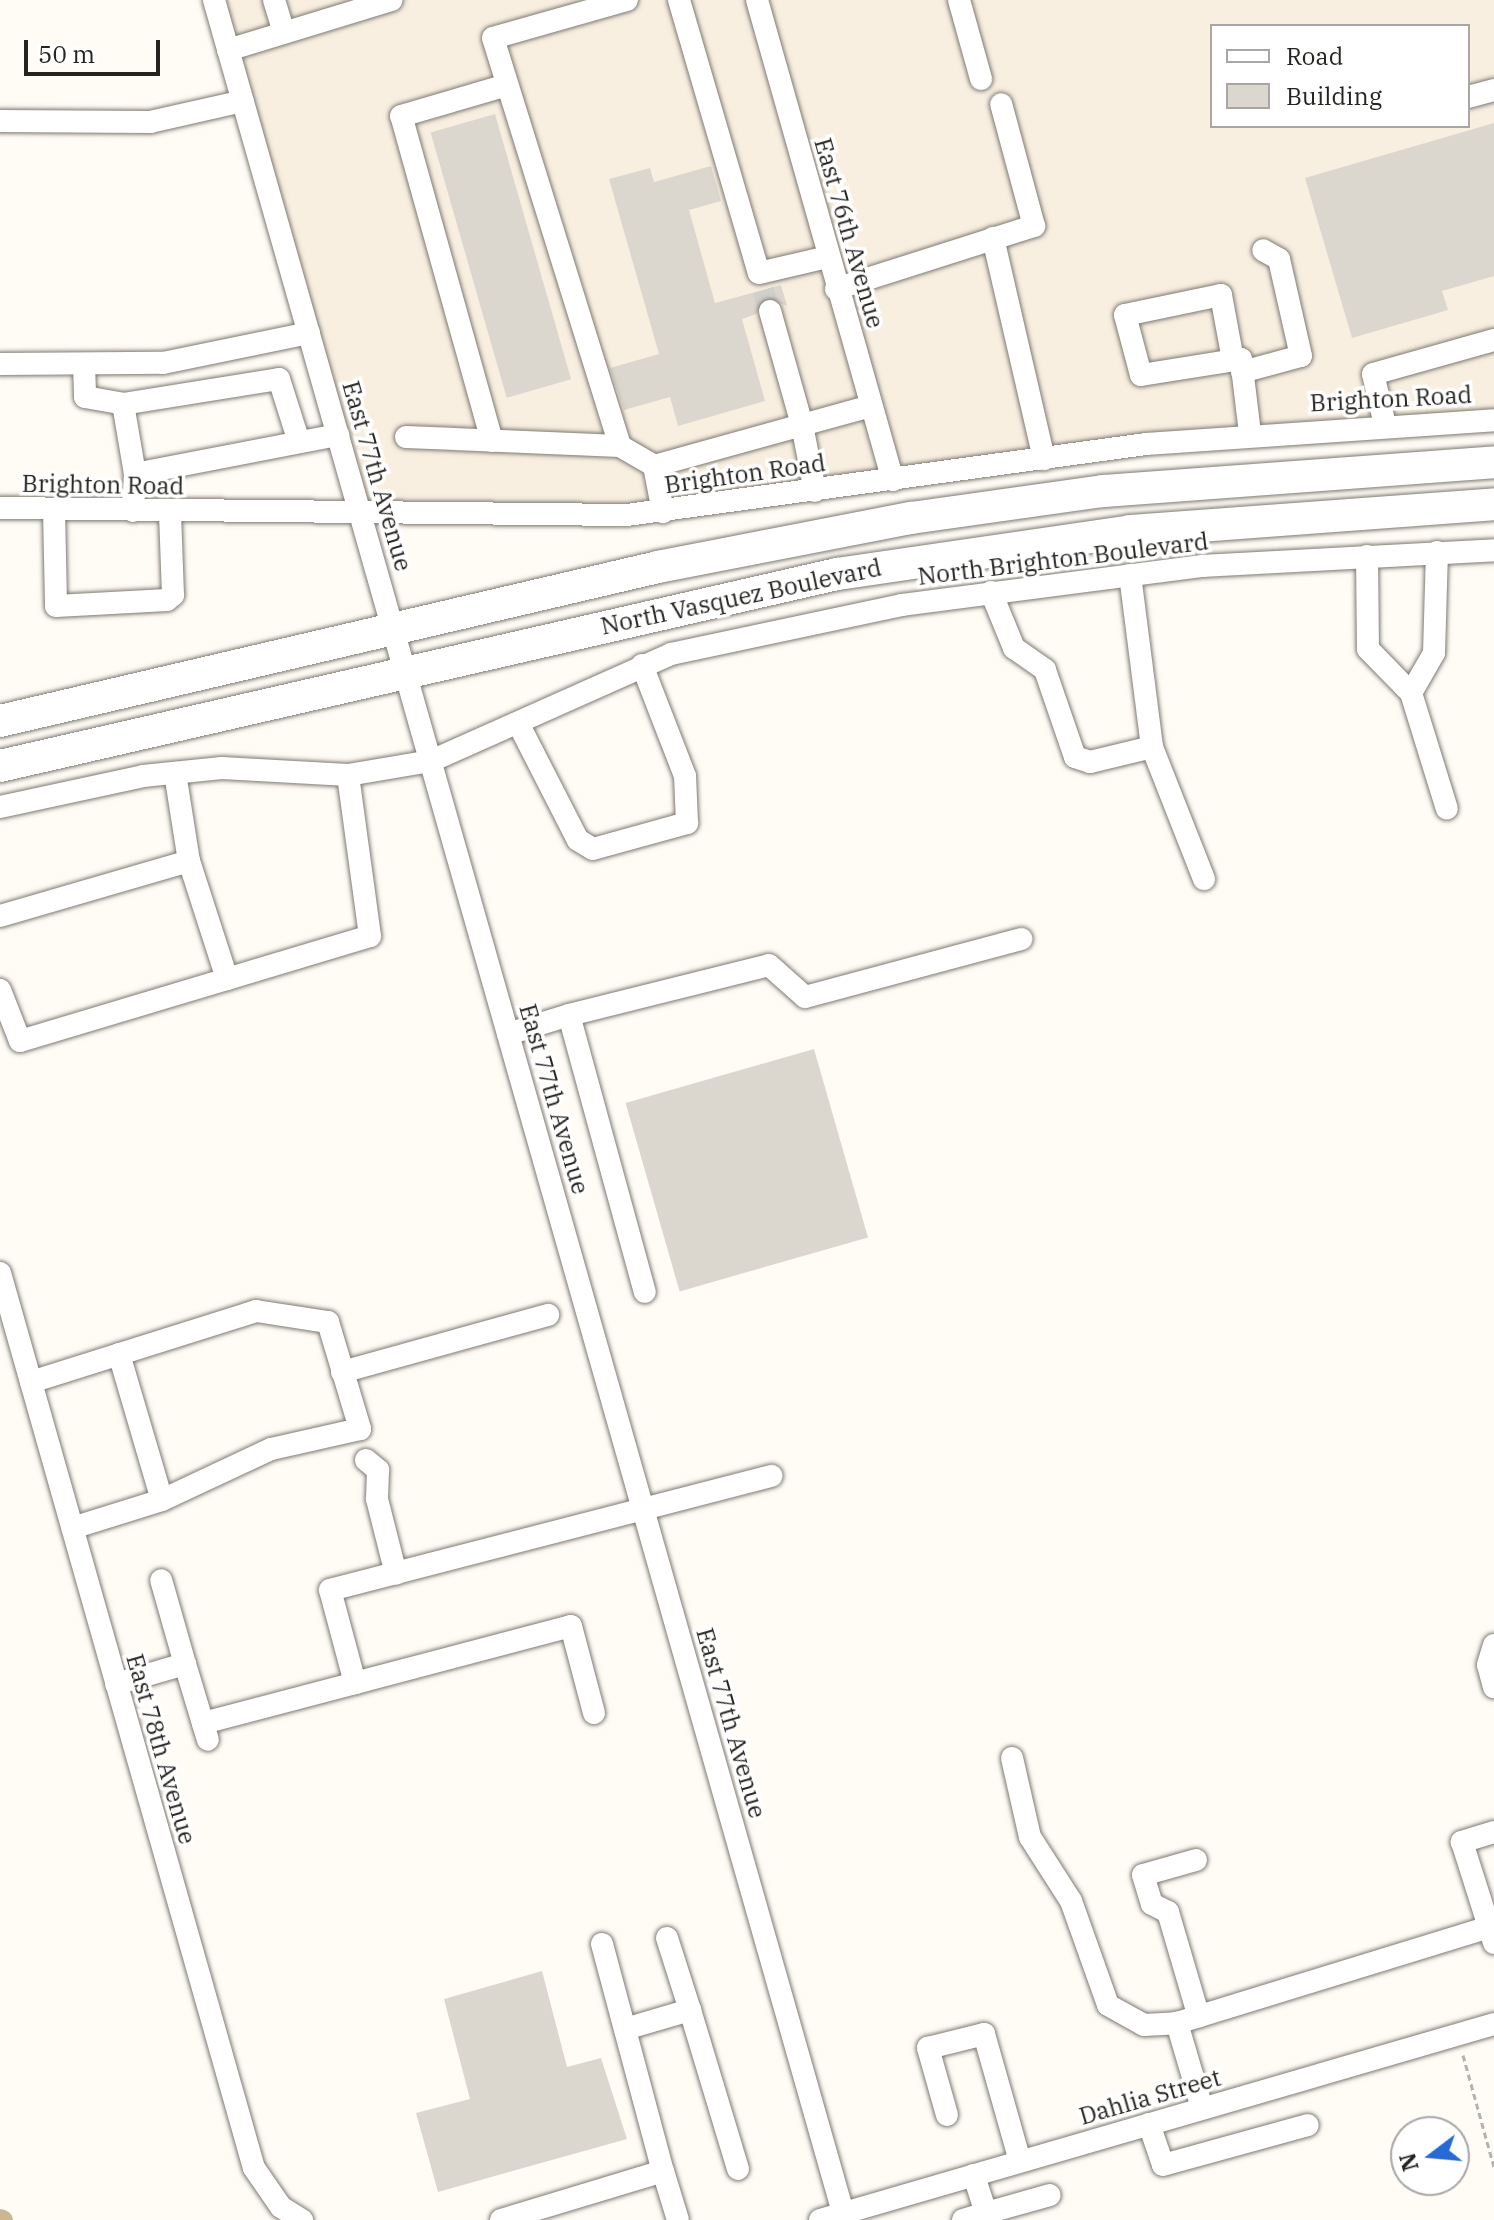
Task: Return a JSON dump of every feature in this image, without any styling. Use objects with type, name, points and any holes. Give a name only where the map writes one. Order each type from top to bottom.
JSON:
[{"type":"highway","name":"North Vasquez Boulevard","points":[[0,721],[393,628],[911,518],[1103,491],[1494,462]]},
{"type":"highway","name":"North Vasquez Boulevard","points":[[0,766],[837,574],[1005,548],[1337,510],[1494,504]]},
{"type":"street","name":"East 77th Avenue","points":[[214,0],[844,2216]]},
{"type":"street","points":[[274,0],[284,33]]},
{"type":"street","points":[[228,50],[392,0]]},
{"type":"street","points":[[620,446],[493,38],[627,0]]},
{"type":"street","points":[[679,0],[802,425],[815,491]]},
{"type":"street","points":[[959,0],[981,79]]},
{"type":"street","name":"East 76th Avenue","points":[[764,2],[836,289],[893,480]]},
{"type":"street","points":[[492,441],[401,116],[507,85]]},
{"type":"street","points":[[1470,96],[1494,90]]},
{"type":"street","points":[[0,121],[150,122],[243,101]]},
{"type":"street","points":[[836,289],[1034,226],[1001,104]]},
{"type":"street","points":[[993,238],[1044,459]]},
{"type":"street","points":[[1250,433],[1238,366],[1221,295],[1125,315],[1141,375],[1238,366],[1301,356],[1279,259],[1263,250]]},
{"type":"street","points":[[764,291],[828,257]]},
{"type":"street","points":[[0,364],[84,365],[193,359],[309,333]]},
{"type":"street","points":[[1385,425],[1373,374],[1494,340]]},
{"type":"street","points":[[84,365],[85,397],[123,404],[279,379],[299,442]]},
{"type":"street","points":[[123,404],[135,474],[133,511]]},
{"type":"street","points":[[406,437],[620,446],[654,466],[871,406]]},
{"type":"street","name":"Brighton Road","points":[[0,508],[361,516],[663,512],[1250,433],[1494,420]]},
{"type":"street","points":[[135,474],[338,435]]},
{"type":"street","points":[[654,466],[663,512]]},
{"type":"street","points":[[54,509],[56,606],[167,600],[173,595],[170,512]]},
{"type":"street","name":"North Brighton Boulevard","points":[[0,807],[175,773],[348,775],[431,761],[642,665],[757,633],[991,592],[1130,575],[1367,556],[1494,550]]},
{"type":"street","points":[[1411,693],[1434,653],[1437,552]]},
{"type":"street","points":[[1367,556],[1368,649],[1411,693],[1447,809]]},
{"type":"street","points":[[1130,575],[1152,747],[1204,879]]},
{"type":"street","points":[[991,592],[1014,648],[1045,670],[1075,757],[1090,762],[1152,747]]},
{"type":"street","points":[[518,723],[578,840],[593,849],[687,823],[685,776],[642,665]]},
{"type":"street","points":[[175,773],[189,861],[227,979]]},
{"type":"street","points":[[0,990],[20,1041],[370,936],[348,775]]},
{"type":"street","points":[[0,916],[189,861]]},
{"type":"street","points":[[508,1034],[569,1015],[769,965],[805,997],[1021,939]]},
{"type":"street","points":[[569,1015],[645,1292]]},
{"type":"street","name":"East 78th Avenue","points":[[0,1274],[254,2168],[281,2207],[302,2220]]},
{"type":"street","points":[[31,1382],[256,1311],[328,1322],[360,1429],[366,1460],[378,1470],[377,1499],[396,1574]]},
{"type":"street","points":[[342,1372],[548,1315]]},
{"type":"street","points":[[119,1354],[162,1500]]},
{"type":"street","points":[[72,1528],[162,1500],[271,1449],[360,1429]]},
{"type":"street","points":[[355,1683],[330,1590],[644,1513],[772,1476]]},
{"type":"street","points":[[161,1580],[205,1732],[355,1683],[571,1626],[594,1713]]},
{"type":"street","points":[[1494,1645],[1488,1665],[1494,1687]]},
{"type":"street","points":[[116,1684],[185,1664]]},
{"type":"street","points":[[1012,1758],[1030,1837],[1071,1901],[1108,2005],[1144,2025],[1188,2020],[1492,1935],[1462,1842],[1494,1832]]},
{"type":"street","points":[[1196,1860],[1143,1875],[1152,1904],[1168,1912],[1202,2108]]},
{"type":"street","points":[[667,1938],[738,2169]]},
{"type":"street","points":[[602,1944],[678,2220]]},
{"type":"street","points":[[625,2029],[690,2010]]},
{"type":"street","name":"Dahlia Street","points":[[820,2220],[844,2216],[1020,2161],[1494,2024]]},
{"type":"street","points":[[947,2115],[928,2048],[984,2034],[1020,2161]]},
{"type":"street","points":[[1149,2124],[1163,2165],[1308,2125]]},
{"type":"street","points":[[501,2220],[663,2171]]},
{"type":"street","points":[[974,2175],[987,2217]]},
{"type":"street","points":[[963,2220],[987,2217],[1050,2195]]},
{"type":"path","points":[[1457,2034],[1494,2167]]},
{"type":"shaded area","points":[[213,0],[1494,0],[1494,420],[1370,426],[741,503],[367,515]]},
{"type":"building","points":[[495,114],[571,379],[507,398],[431,132]]},
{"type":"building","points":[[1494,123],[1494,276],[1442,291],[1448,310],[1352,338],[1305,178]]},
{"type":"building","points":[[711,166],[721,201],[689,210],[715,303],[781,285],[787,306],[766,298],[756,314],[742,319],[765,401],[678,426],[670,397],[624,410],[610,368],[659,354],[609,179],[650,168],[654,182]]},
{"type":"building","points":[[814,1049],[868,1237],[680,1291],[626,1103]]},
{"type":"building","points":[[542,1971],[567,2067],[601,2058],[627,2139],[438,2192],[416,2113],[470,2099],[444,1999]]},
{"type":"tunnel","points":[[763,290],[770,311]]}]
